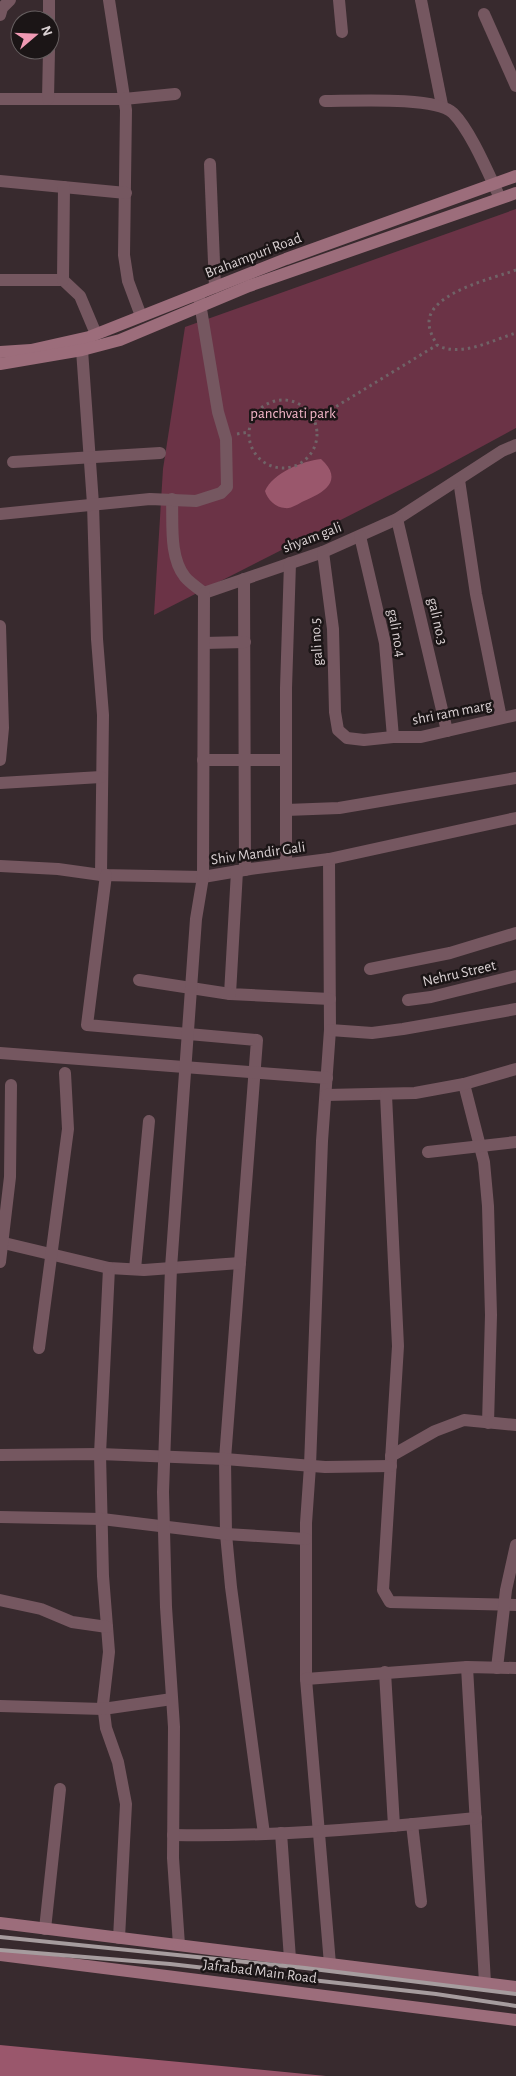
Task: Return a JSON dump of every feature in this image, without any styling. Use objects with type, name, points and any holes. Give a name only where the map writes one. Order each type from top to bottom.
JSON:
[{"type":"street","points":[[0,15],[2,8],[10,0]]},
{"type":"street","points":[[109,0],[124,99],[127,150],[124,254],[128,281],[141,316]]},
{"type":"street","points":[[339,0],[342,32]]},
{"type":"street","points":[[421,0],[442,105]]},
{"type":"street","points":[[484,14],[516,86]]},
{"type":"street","points":[[48,99],[49,60]]},
{"type":"street","points":[[0,99],[124,99],[175,94]]},
{"type":"street","points":[[325,101],[374,100],[442,105],[459,122],[500,198]]},
{"type":"street","points":[[210,164],[215,287]]},
{"type":"street","name":"Brahampuri Road","points":[[0,352],[31,350],[96,334],[141,316],[200,299],[516,176]]},
{"type":"street","points":[[0,182],[126,193]]},
{"type":"street","points":[[63,280],[64,187]]},
{"type":"street","name":"Brahampuri Road","points":[[0,364],[82,350],[128,337],[200,299],[215,287],[516,193]]},
{"type":"street","points":[[0,280],[63,280],[80,296],[96,334]]},
{"type":"street","points":[[0,514],[93,504],[172,499],[196,500],[221,493],[227,487],[226,438],[216,404],[200,299]]},
{"type":"street","points":[[82,350],[93,504],[97,639],[103,716],[104,875],[87,1025],[257,1040],[225,1459],[226,1534],[231,1587],[264,1834]]},
{"type":"street","name":"shyam gali","points":[[204,593],[323,552],[360,536],[397,518],[502,451],[516,445]]},
{"type":"street","points":[[13,462],[160,453]]},
{"type":"street","points":[[459,480],[476,594],[501,718]]},
{"type":"street","points":[[172,499],[173,541],[177,560],[185,577],[204,593],[203,877],[196,919],[171,1268],[164,1458],[166,1607],[172,1699],[173,1835],[179,1946]]},
{"type":"street","name":"gali no.3","points":[[397,518],[447,731]]},
{"type":"street","name":"gali no.4","points":[[360,536],[385,643],[393,737]]},
{"type":"street","name":"gali no.5","points":[[323,552],[333,629],[335,712],[338,730]]},
{"type":"street","points":[[286,864],[290,563]]},
{"type":"street","points":[[230,994],[241,870],[245,760],[244,579]]},
{"type":"street","points":[[0,626],[0,760]]},
{"type":"street","points":[[204,643],[245,642]]},
{"type":"street","name":"shri ram marg","points":[[338,730],[347,738],[356,739],[420,737],[516,715]]},
{"type":"street","points":[[203,760],[286,760]]},
{"type":"street","points":[[0,783],[102,777]]},
{"type":"street","points":[[286,810],[339,808],[516,778]]},
{"type":"street","name":"Shiv Mandir Gali","points":[[0,866],[58,869],[104,875],[203,877],[241,870],[330,859],[516,818]]},
{"type":"street","points":[[330,859],[330,1030],[322,1141],[306,1539],[306,1679],[330,1964]]},
{"type":"street","points":[[370,969],[450,953],[516,934]]},
{"type":"street","name":"Nehru Street","points":[[408,1000],[432,997],[516,976]]},
{"type":"street","points":[[139,980],[230,994],[330,999]]},
{"type":"street","points":[[330,1030],[372,1033],[453,1022],[516,1009]]},
{"type":"street","points":[[0,1053],[185,1069],[327,1078]]},
{"type":"street","points":[[326,1095],[415,1094],[464,1084],[516,1069]]},
{"type":"street","points":[[38,1348],[68,1129],[65,1073]]},
{"type":"street","points":[[464,1084],[484,1162],[490,1251],[488,1423]]},
{"type":"street","points":[[0,1262],[10,1177],[12,1085]]},
{"type":"street","points":[[386,1095],[389,1208],[398,1346],[383,1590],[390,1602],[510,1605]]},
{"type":"street","points":[[135,1269],[149,1121]]},
{"type":"street","points":[[428,1152],[516,1142]]},
{"type":"street","points":[[1,1243],[109,1268],[171,1268],[240,1263]]},
{"type":"street","points":[[109,1268],[100,1454],[103,1576],[109,1652],[103,1709],[106,1728],[118,1762],[126,1804],[119,1938]]},
{"type":"street","points":[[0,1456],[100,1454],[225,1459],[310,1466],[391,1461],[434,1431],[464,1420],[516,1425]]},
{"type":"street","points":[[0,1517],[102,1519],[226,1534],[306,1539]]},
{"type":"street","points":[[497,1668],[510,1605],[516,1545]]},
{"type":"street","points":[[0,1600],[41,1609],[72,1622],[107,1627]]},
{"type":"street","points":[[306,1679],[467,1667],[516,1668]]},
{"type":"street","points":[[467,1667],[485,1983]]},
{"type":"street","points":[[385,1672],[394,1826]]},
{"type":"street","points":[[0,1706],[103,1709],[172,1699]]},
{"type":"street","points":[[45,1929],[60,1789]]},
{"type":"street","points":[[173,1835],[229,1836],[318,1832],[476,1818]]},
{"type":"street","points":[[412,1824],[421,1902]]},
{"type":"street","points":[[281,1833],[290,1959]]},
{"type":"street","name":"Jafrabad Main Road","points":[[0,1923],[516,1987]]},
{"type":"street","name":"Jafrabad Main Road","points":[[0,1955],[516,2020]]},
{"type":"path","points":[[516,270],[461,289],[436,306],[432,312],[429,325],[437,345],[451,350],[516,332]]},
{"type":"path","points":[[314,420],[437,345]]},
{"type":"path","points":[[274,401],[296,402],[306,408],[314,420],[318,440],[314,451],[297,464],[286,468],[264,464],[250,446],[250,424],[255,414],[274,401]]},
{"type":"green space","name":"panchvati park","points":[[516,209],[516,428],[433,473],[154,615],[163,469],[185,327]]},
{"type":"shaded area","points":[[321,459],[331,474],[329,485],[324,490],[290,508],[275,505],[270,500],[265,491],[281,473],[305,462]]},
{"type":"shaded area","points":[[0,2045],[295,2073],[326,2076],[0,2076]]},
{"type":"railway","points":[[0,1937],[305,1968],[516,1994]]},
{"type":"railway","points":[[0,1950],[170,1964],[436,1994],[516,2006]]}]
